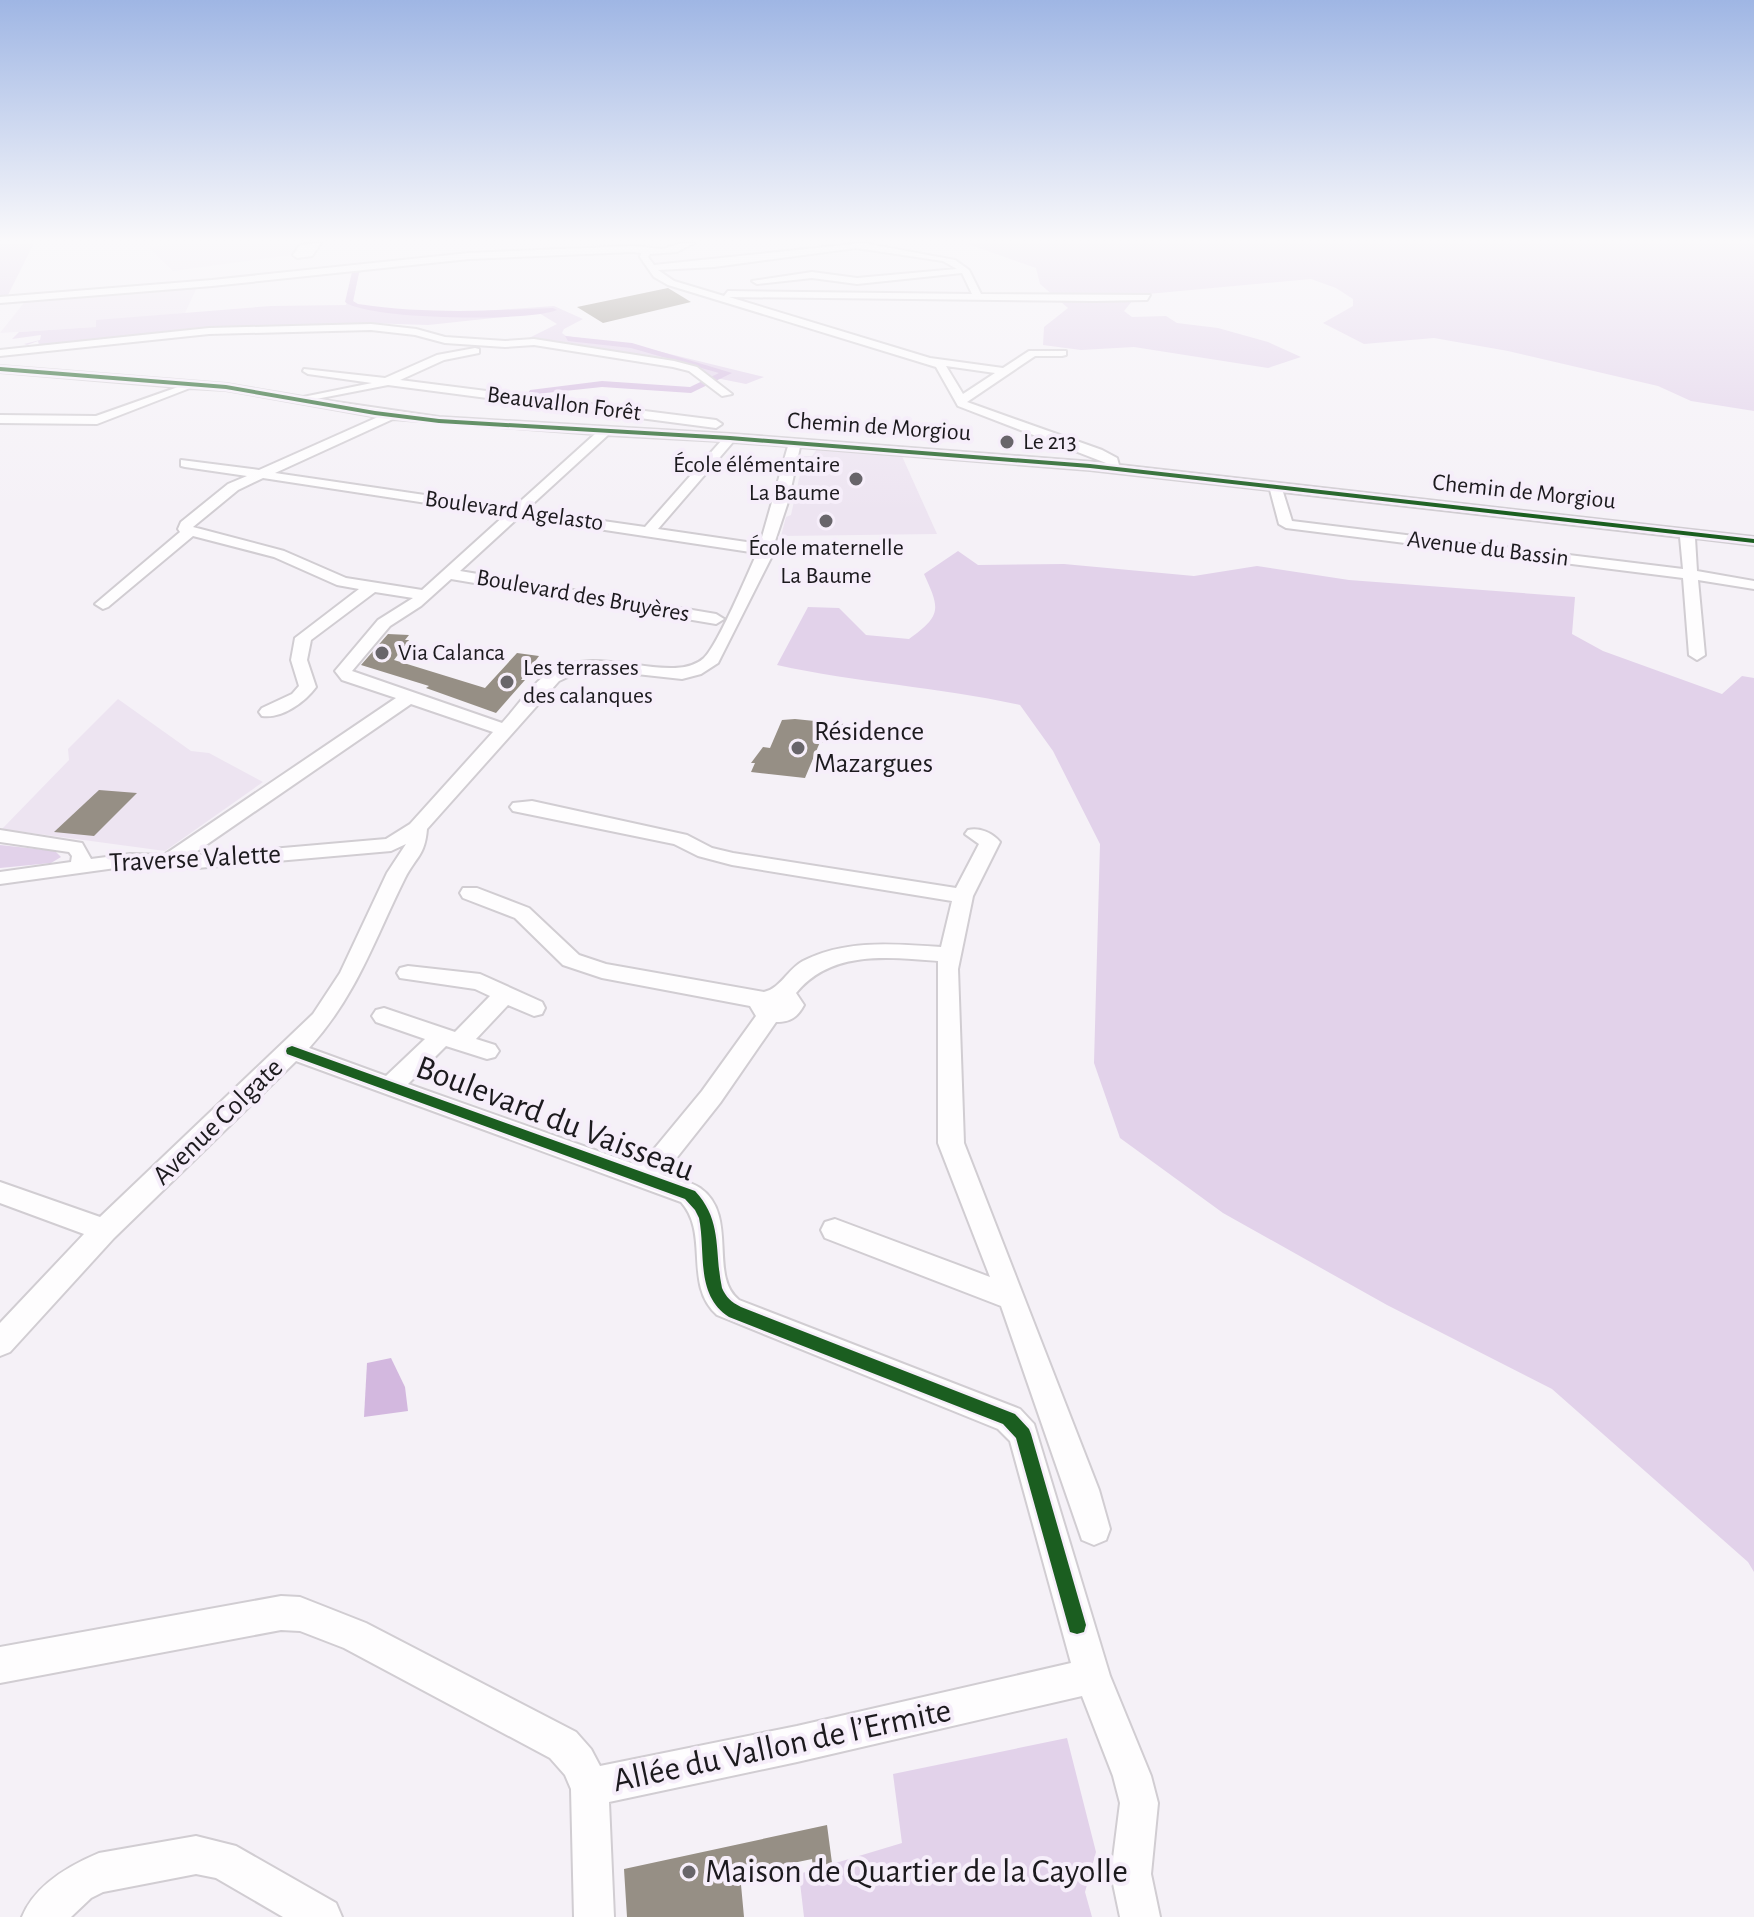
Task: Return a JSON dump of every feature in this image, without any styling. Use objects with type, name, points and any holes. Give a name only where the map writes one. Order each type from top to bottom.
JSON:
[{"type":"street","points":[[0,353],[195,332]]},
{"type":"street","points":[[414,332],[439,339],[505,344]]},
{"type":"street","points":[[843,332],[944,369],[960,401],[968,407],[1007,418],[1098,453],[1113,461],[1112,468]]},
{"type":"street","points":[[297,401],[388,381],[445,355],[534,342],[693,369],[726,394]]},
{"type":"street","points":[[960,401],[1033,353],[1062,353]]},
{"type":"street","points":[[923,359],[1004,371]]},
{"type":"street","name":"Chemin de Morgiou","points":[[0,369],[200,384],[390,416],[730,438],[1112,468],[1754,541]]},
{"type":"street","name":"Beauvallon Forêt","points":[[308,371],[772,431]]},
{"type":"street","points":[[702,377],[737,385]]},
{"type":"street","points":[[0,419],[97,420],[200,384]]},
{"type":"street","points":[[188,532],[186,525],[217,498],[261,474],[390,416]]},
{"type":"street","points":[[504,730],[348,676],[343,671],[384,623],[426,595],[604,432]]},
{"type":"street","points":[[649,531],[730,438]]},
{"type":"street","name":"Avenue Colgate","points":[[0,1343],[104,1230],[321,1020],[351,974],[400,850],[553,677],[569,669],[595,665],[682,674],[712,660],[768,550],[795,443]]},
{"type":"street","name":"Boulevard Agelasto","points":[[185,463],[768,550]]},
{"type":"street","name":"Avenue du Bassin","points":[[1275,486],[1286,524],[1690,574],[1754,585]]},
{"type":"street","points":[[188,532],[279,554],[342,582],[426,595]]},
{"type":"street","points":[[103,604],[188,532]]},
{"type":"street","points":[[1687,533],[1697,655]]},
{"type":"street","name":"Boulevard des Bruyères","points":[[450,574],[716,619]]},
{"type":"street","points":[[268,712],[298,698],[308,687],[299,660],[307,633],[372,587]]},
{"type":"street","points":[[169,861],[409,697]]},
{"type":"street","points":[[520,807],[680,839],[705,852],[732,859],[963,896]]},
{"type":"street","points":[[975,834],[990,842],[963,896],[947,969],[951,1143],[1012,1298],[1083,1490],[1094,1529]]},
{"type":"street","name":"Traverse Valette","points":[[0,836],[75,847],[82,856],[80,866],[130,860],[197,862],[361,849],[400,850]]},
{"type":"street","points":[[0,878],[80,866]]},
{"type":"street","points":[[470,893],[522,913],[571,960],[602,971],[772,1003]]},
{"type":"street","points":[[645,1179],[711,1097],[772,1003],[808,968],[839,956],[876,952],[950,955]]},
{"type":"street","points":[[408,973],[480,982],[534,1008]]},
{"type":"street","points":[[390,1087],[506,993]]},
{"type":"street","points":[[384,1016],[487,1051]]},
{"type":"street","name":"Boulevard du Vaisseau","points":[[292,1051],[690,1195],[705,1211],[714,1284],[721,1302],[735,1312],[1009,1419],[1023,1434],[1092,1676],[1132,1776],[1139,1803],[1131,1874],[1140,1917]]},
{"type":"street","points":[[0,1192],[104,1230]]},
{"type":"street","points":[[835,1230],[1012,1298]]},
{"type":"street","name":"Allée du Vallon de l’Ermite","points":[[0,1665],[281,1613],[300,1614],[354,1635],[563,1745],[578,1762],[590,1787],[797,1744],[1092,1676]]},
{"type":"street","points":[[590,1787],[594,1917]]},
{"type":"street","points":[[42,1917],[77,1884],[99,1873],[196,1855],[222,1860],[322,1917]]},
{"type":"shaded area","points":[[19,332],[208,332],[39,345],[38,341],[24,344],[40,340],[41,335],[12,339]]},
{"type":"shaded area","points":[[540,332],[562,332],[566,336],[633,345],[764,377],[746,384],[706,376],[699,368],[529,338]]},
{"type":"shaded area","points":[[1044,332],[1234,332],[1268,342],[1301,357],[1268,368],[1134,347],[1081,350],[1043,345]]},
{"type":"shaded area","points":[[1341,332],[1754,332],[1754,411],[1691,401],[1658,386],[1508,351],[1434,338],[1364,344]]},
{"type":"shaded area","name":"École élémentaire La Baume","points":[[817,449],[901,454],[937,534],[781,536],[786,517],[791,515],[804,456],[812,456]]},
{"type":"shaded area","points":[[958,551],[978,565],[1064,564],[1194,576],[1257,566],[1349,580],[1575,597],[1572,634],[1603,651],[1722,694],[1742,676],[1754,678],[1754,1572],[1748,1562],[1552,1389],[1387,1305],[1223,1213],[1120,1138],[1094,1063],[1100,844],[1053,751],[1020,705],[777,665],[808,607],[839,608],[866,635],[909,639],[928,624],[935,611],[924,574]]},
{"type":"shaded area","points":[[118,699],[191,751],[209,753],[263,782],[165,851],[2,829],[69,760],[68,749]]},
{"type":"shaded area","points":[[0,845],[55,851],[61,857],[51,863],[0,868]]},
{"type":"shaded area","points":[[391,1358],[405,1387],[408,1411],[364,1417],[367,1363]]},
{"type":"shaded area","points":[[1067,1738],[1096,1852],[1085,1892],[1092,1917],[804,1917],[799,1874],[902,1843],[893,1774]]},
{"type":"building","points":[[388,634],[409,635],[405,640],[409,640],[394,660],[485,688],[517,653],[539,656],[521,680],[525,680],[496,713],[426,688],[429,686],[361,665]]},
{"type":"building","name":"Résidence Mazargues","points":[[782,720],[844,724],[836,743],[820,742],[805,778],[751,772],[755,763],[751,763],[763,747],[770,748]]},
{"type":"building","points":[[99,790],[137,793],[94,836],[54,832]]},
{"type":"building","name":"Maison de Quartier de la Cayolle","points":[[827,1825],[832,1863],[813,1868],[812,1859],[740,1874],[744,1917],[627,1917],[624,1869]]},
{"type":"waterway","points":[[530,393],[602,384],[691,390],[727,373],[632,346],[568,338]]},
{"type":"cycle path","points":[[0,369],[226,387],[439,421],[730,438],[1090,466],[1754,541]]},
{"type":"cycle path","points":[[292,1051],[690,1195],[706,1218],[714,1288],[727,1307],[1009,1419],[1023,1434],[1077,1625]]},
{"type":"place","name":"Le 213","points":[[1007,442]]},
{"type":"place","name":"École élémentaire La Baume","points":[[856,479]]},
{"type":"place","name":"École maternelle La Baume","points":[[826,521]]},
{"type":"place","name":"Via Calanca","points":[[382,653]]},
{"type":"place","name":"Les terrasses des calanques","points":[[507,682]]},
{"type":"place","name":"Résidence Mazargues","points":[[798,748]]},
{"type":"place","name":"Maison de Quartier de la Cayolle","points":[[689,1872]]}]
